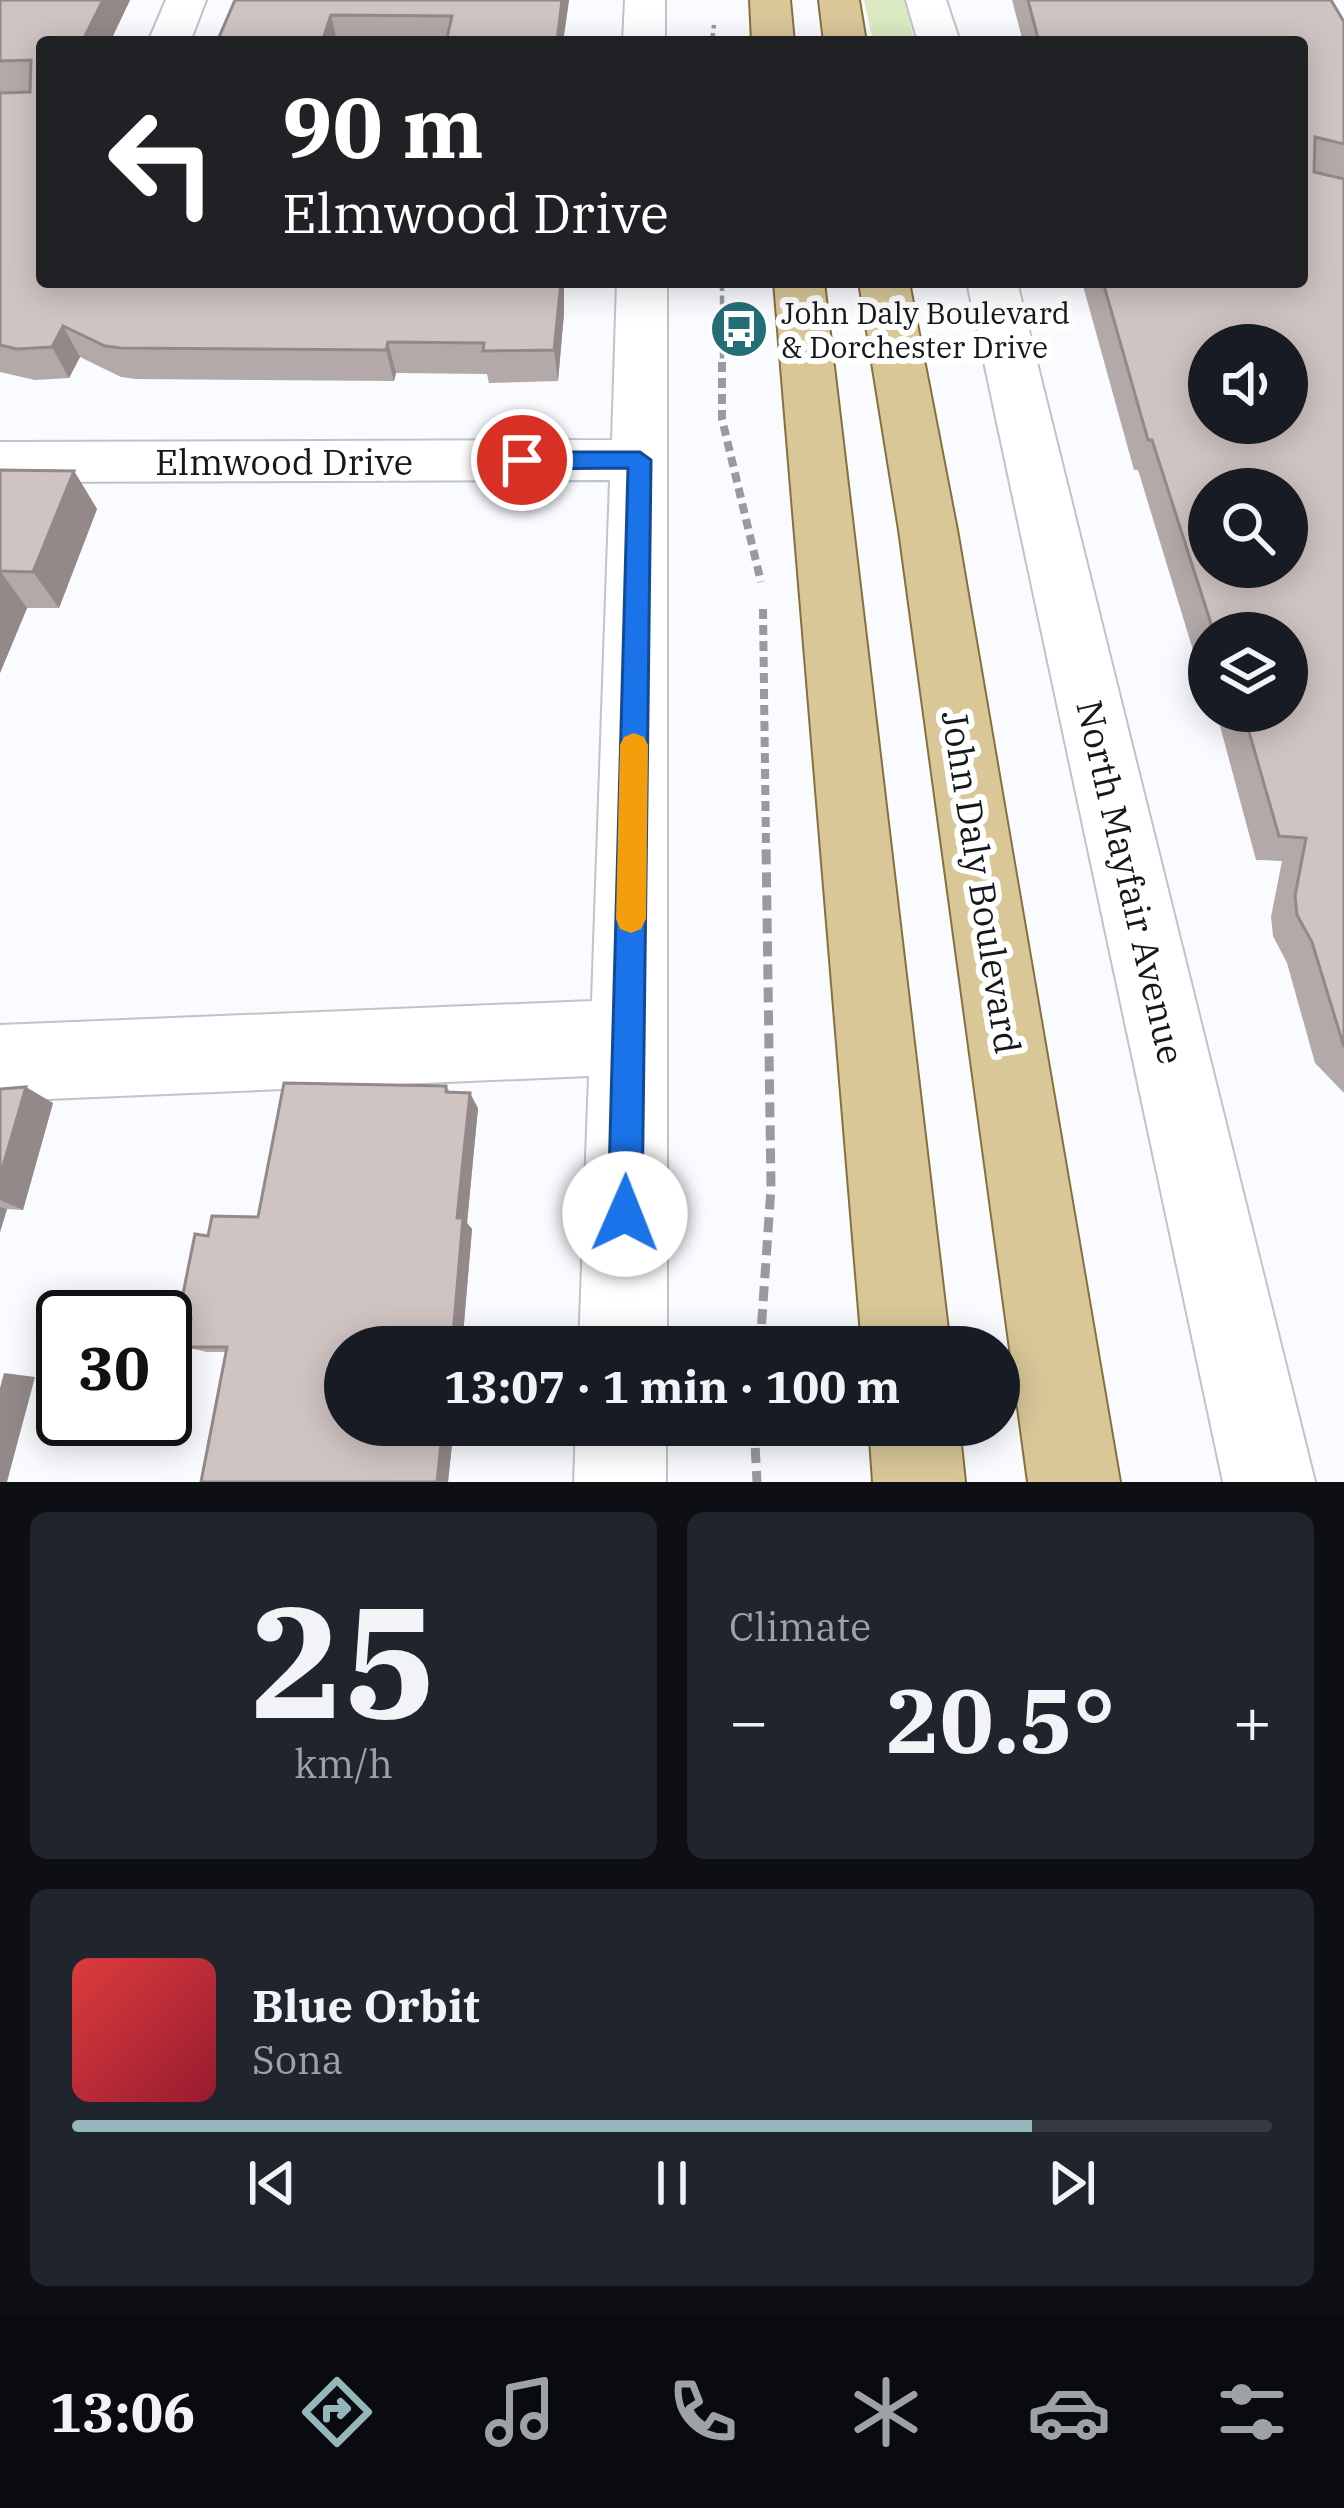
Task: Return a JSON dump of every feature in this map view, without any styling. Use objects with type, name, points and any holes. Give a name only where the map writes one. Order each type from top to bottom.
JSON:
[{"type":"main road","points":[[770,0],[773,36]]},
{"type":"main road","points":[[839,0],[844,36]]},
{"type":"main road","points":[[800,288],[904,1326]]},
{"type":"main road","name":"John Daly Boulevard","points":[[885,288],[928,530],[1074,1482]]},
{"type":"main road","points":[[916,1446],[920,1482]]},
{"type":"street","points":[[171,36],[186,0]]},
{"type":"street","points":[[644,36],[645,0]]},
{"type":"street","points":[[926,0],[937,36]]},
{"type":"street","points":[[622,1326],[642,288]]},
{"type":"street","name":"North Mayfair Avenue","points":[[993,288],[1269,1482]]},
{"type":"street","name":"Elmwood Drive","points":[[0,462],[188,486],[476,487],[640,460]]},
{"type":"street","points":[[0,1063],[628,1037]]},
{"type":"street","points":[[620,1482],[621,1446]]},
{"type":"path","points":[[722,288],[722,419],[763,586],[771,1188],[761,1326]]},
{"type":"path","points":[[755,1446],[757,1482]]},
{"type":"green space","points":[[864,0],[905,0],[913,36],[872,36]]},
{"type":"building","points":[[0,0],[103,0],[85,36],[36,36],[36,288],[560,288],[554,350],[483,351],[484,343],[388,342],[386,350],[121,348],[105,346],[63,326],[52,347],[0,345],[0,93],[30,92],[31,60],[0,61]]},
{"type":"building","points":[[235,0],[562,0],[558,36],[447,36],[452,16],[331,15],[324,36],[220,36]]},
{"type":"building","points":[[1028,0],[1331,0],[1344,22],[1344,144],[1315,137],[1314,172],[1344,179],[1344,1047],[1312,942],[1297,915],[1295,896],[1306,838],[1279,836],[1249,732],[1308,732],[1308,612],[1207,612],[1200,588],[1308,588],[1308,468],[1188,468],[1188,552],[1152,440],[1148,440],[1105,288],[1308,288],[1308,36],[1037,36]]},
{"type":"building","points":[[0,470],[74,471],[33,572],[0,571]]},
{"type":"building","points":[[284,1083],[446,1086],[446,1092],[470,1093],[457,1218],[463,1218],[454,1326],[324,1326],[324,1446],[441,1446],[437,1482],[201,1482],[227,1347],[192,1347],[192,1290],[184,1290],[195,1234],[208,1236],[212,1216],[258,1217]]},
{"type":"building","points":[[26,1087],[0,1176],[0,1089]]},
{"type":"slow traffic","points":[[631,919],[634,745]]},
{"type":"place","name":"John Daly Boulevard & Dorchester Drive","points":[[739,329]]},
{"type":"route","points":[[522,460],[640,460],[625,1214]]}]
